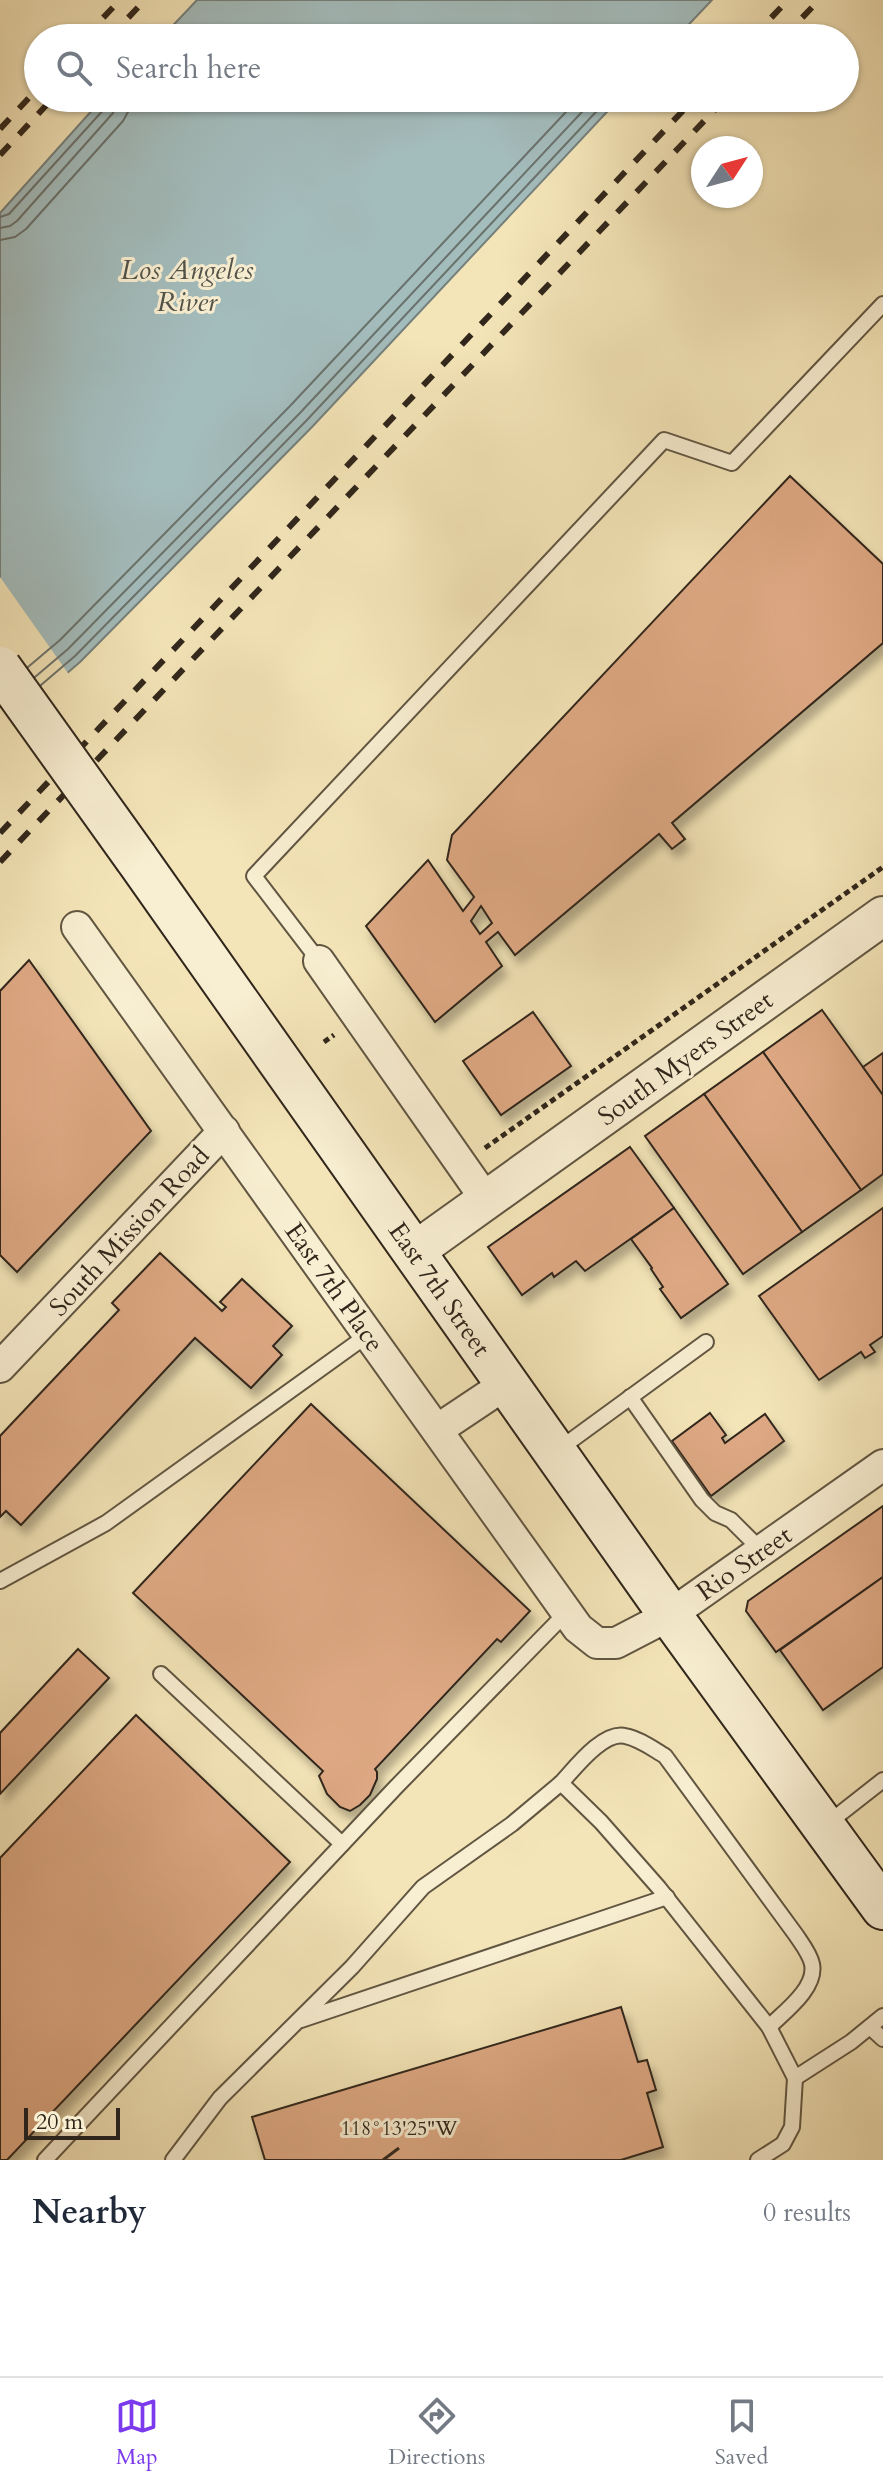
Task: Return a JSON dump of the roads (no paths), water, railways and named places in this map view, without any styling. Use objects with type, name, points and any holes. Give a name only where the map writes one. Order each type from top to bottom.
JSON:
[{"type":"main road","name":"East 7th Street","points":[[0,668],[670,1615],[883,1908]]},
{"type":"street","name":"South Myers Street","points":[[415,1251],[883,916]]},
{"type":"street","name":"East 7th Place","points":[[77,927],[578,1628],[597,1643]]},
{"type":"street","points":[[319,961],[487,1201]]},
{"type":"street","name":"South Mission Road","points":[[0,1367],[224,1131]]},
{"type":"street","points":[[437,1430],[506,1384]]},
{"type":"street","name":"Rio Street","points":[[597,1643],[616,1643],[670,1615],[883,1465]]},
{"type":"lane","points":[[319,961],[254,876],[664,440],[732,463],[883,304]]},
{"type":"lane","points":[[0,1581],[106,1523],[369,1334]]},
{"type":"lane","points":[[554,1452],[706,1342]]},
{"type":"lane","points":[[630,1397],[702,1500],[715,1513],[731,1520],[762,1551]]},
{"type":"lane","points":[[45,2160],[342,1844],[567,1612]]},
{"type":"lane","points":[[161,1674],[342,1844]]},
{"type":"lane","points":[[173,2160],[220,2098],[352,1967],[423,1887],[512,1824],[561,1783],[605,1739],[622,1735],[642,1742],[665,1756],[812,1961],[813,1975],[803,1992],[769,2027]]},
{"type":"lane","points":[[823,1826],[883,1780]]},
{"type":"lane","points":[[561,1783],[601,1822],[667,1897],[769,2027],[795,2078],[792,2127],[783,2144],[758,2160]]},
{"type":"lane","points":[[297,2021],[667,1897]]},
{"type":"lane","points":[[795,2078],[851,2042],[883,2016]]},
{"type":"lane","points":[[870,2027],[883,2039]]},
{"type":"water","points":[[197,0],[712,0],[689,24],[174,24]]},
{"type":"water","name":"Los Angeles River","points":[[90,112],[607,112],[312,427],[80,662],[0,731],[0,213]]},
{"type":"railway","points":[[97,24],[120,0]]},
{"type":"railway","points":[[122,24],[145,0]]},
{"type":"railway","points":[[765,24],[788,0]]},
{"type":"railway","points":[[796,24],[819,0]]},
{"type":"railway","points":[[0,129],[24,103]]},
{"type":"railway","points":[[0,155],[40,112]]},
{"type":"railway","points":[[0,833],[682,112]]},
{"type":"railway","points":[[0,862],[713,112]]}]
